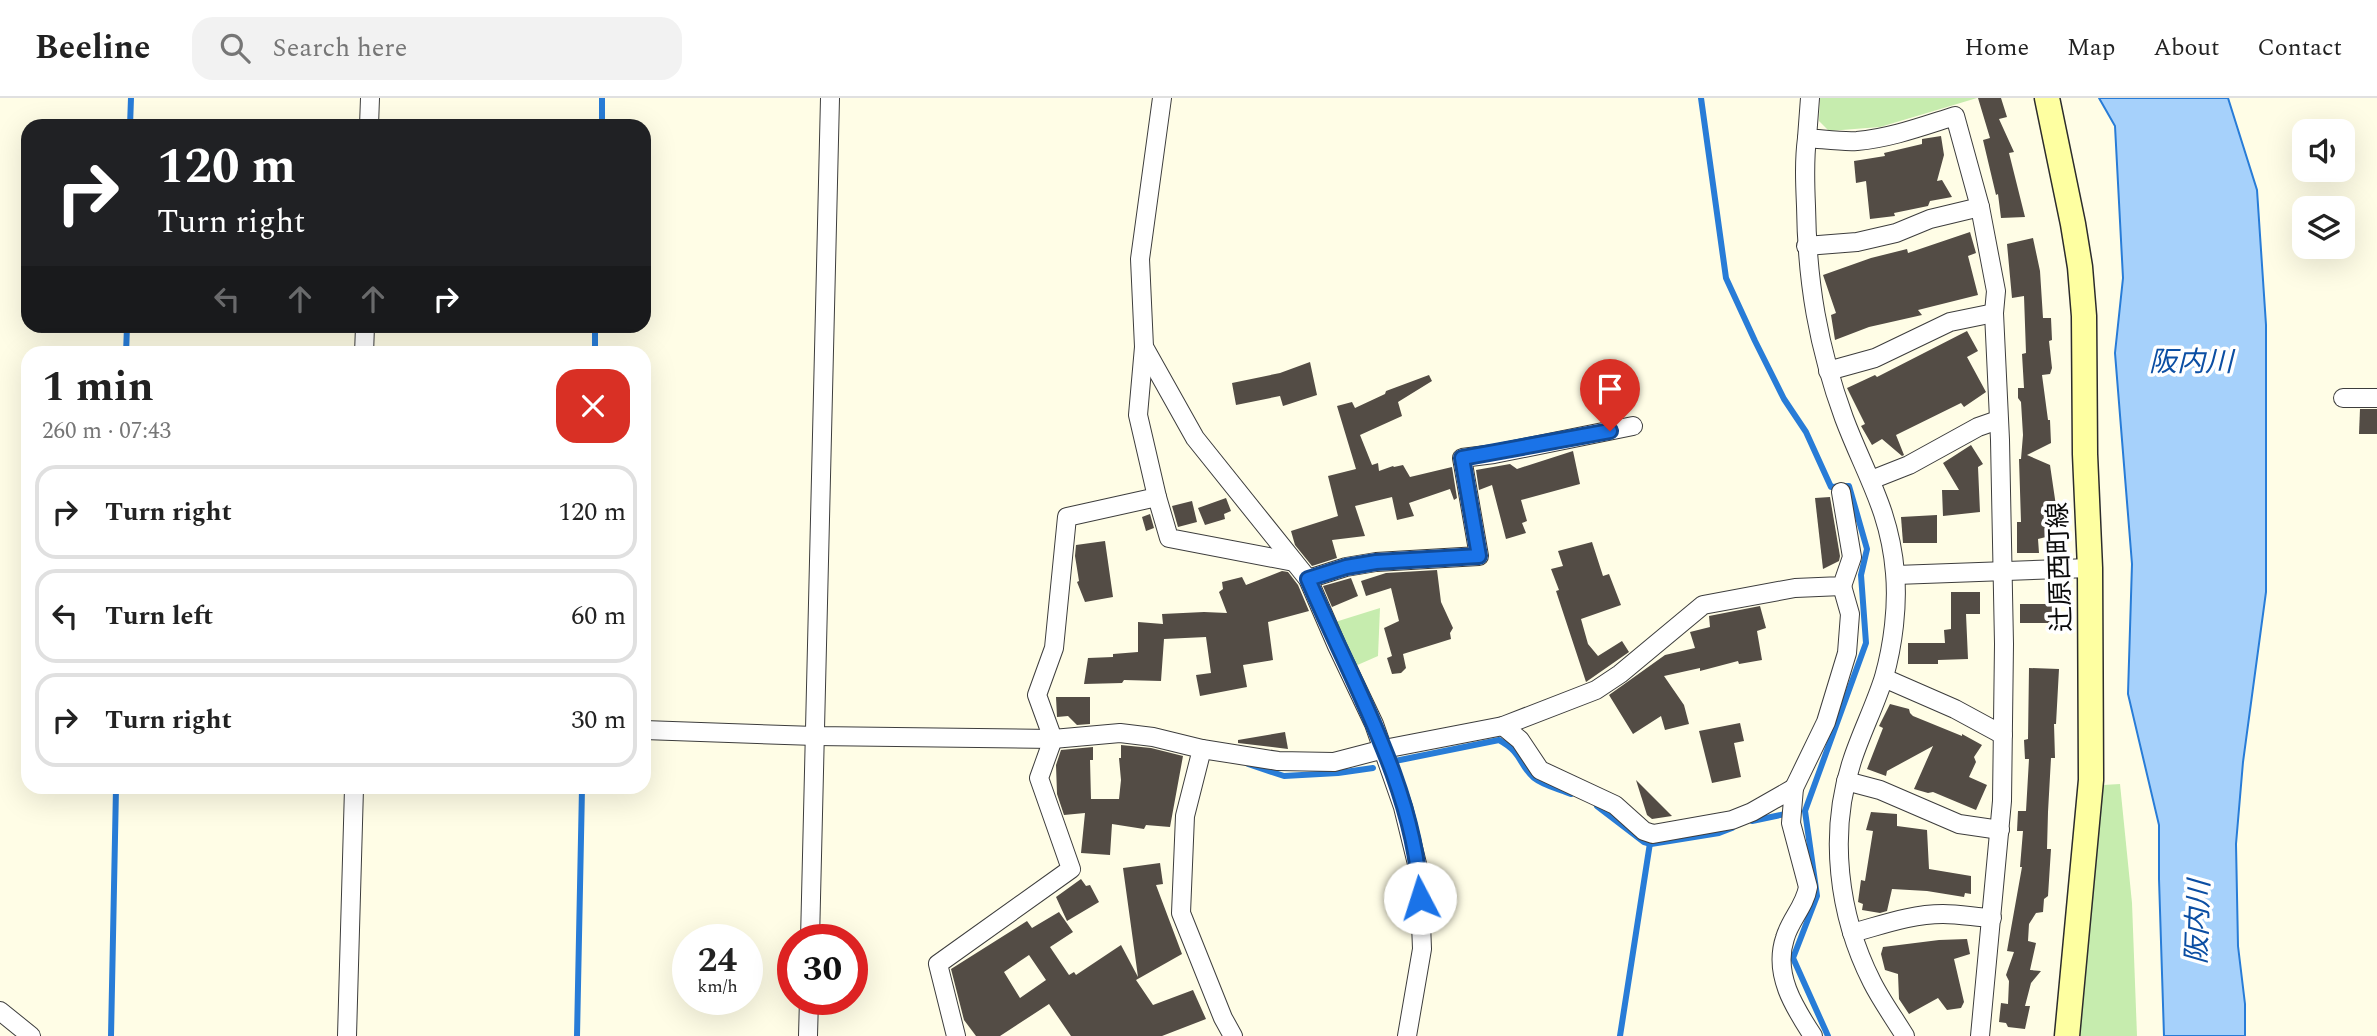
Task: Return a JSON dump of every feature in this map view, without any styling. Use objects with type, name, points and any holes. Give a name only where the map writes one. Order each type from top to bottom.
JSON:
[{"type":"main road","name":"辻原西町線","points":[[2047,98],[2080,267],[2084,316],[2085,454],[2090,568],[2091,780],[2067,1036]]},
{"type":"street","points":[[369,119],[370,98]]},
{"type":"street","points":[[810,924],[830,98]]},
{"type":"street","points":[[1162,98],[1140,259],[1144,347],[1138,415],[1157,497],[1169,538],[1294,562]]},
{"type":"street","points":[[1810,98],[1805,156],[1806,246],[1820,343],[1848,429],[1888,525],[1896,575],[1892,638],[1884,678],[1846,781],[1839,841],[1841,880],[1852,933],[1873,983],[1905,1036]]},
{"type":"street","points":[[1807,138],[1854,141],[1874,139],[1955,116],[1980,207],[1996,291],[1994,313],[2002,571],[2003,735],[2000,830],[1980,1036]]},
{"type":"street","points":[[1806,246],[1857,242],[1896,233],[1930,219],[1980,207]]},
{"type":"street","points":[[1828,371],[1874,358],[1950,322],[1994,313]]},
{"type":"street","points":[[1144,347],[1195,438],[1308,579],[1384,748],[1404,807],[1419,873],[1422,949],[1407,1036]]},
{"type":"street","points":[[2343,398],[2377,398]]},
{"type":"street","points":[[1871,480],[1909,465],[1978,427],[1998,420]]},
{"type":"street","points":[[1308,579],[1346,567],[1376,562],[1479,556],[1462,458],[1633,426]]},
{"type":"street","points":[[1813,1036],[1792,1001],[1782,970],[1785,937],[1806,897],[1808,887],[1791,823],[1793,795],[1826,722],[1847,653],[1850,614],[1842,586],[1852,557],[1840,492]]},
{"type":"street","points":[[956,1036],[939,964],[1071,869],[1039,778],[1053,739],[1037,695],[1054,648],[1067,517],[1157,497]]},
{"type":"street","points":[[1896,575],[2090,568]]},
{"type":"street","points":[[651,730],[815,736],[1053,739],[1119,733],[1278,761],[1334,762],[1384,748],[1503,726],[1596,690],[1620,674],[1703,605],[1795,588],[1842,586]]},
{"type":"street","points":[[1884,678],[1955,709],[2003,735]]},
{"type":"street","points":[[1503,726],[1520,740],[1540,770],[1615,805],[1644,831],[1653,834],[1732,820],[1793,795]]},
{"type":"street","points":[[1202,749],[1185,816],[1181,913],[1223,1018],[1233,1036]]},
{"type":"street","points":[[1846,781],[1880,790],[1959,824],[2000,830]]},
{"type":"street","points":[[347,1036],[354,794]]},
{"type":"street","points":[[1852,933],[1924,915],[1992,918]]},
{"type":"street","points":[[0,1011],[31,1036]]},
{"type":"street","points":[[808,1036],[809,1015]]},
{"type":"green space","points":[[1820,98],[1977,98],[1880,127],[1829,131],[1819,121]]},
{"type":"green space","points":[[1380,608],[1378,656],[1353,667],[1332,623]]},
{"type":"green space","points":[[2120,784],[2132,903],[2137,1036],[2079,1036],[2103,785]]},
{"type":"water","name":"阪内川","points":[[2099,98],[2228,98],[2257,190],[2266,325],[2266,592],[2243,762],[2236,844],[2238,946],[2245,1004],[2245,1036],[2164,1036],[2159,825],[2128,694],[2132,564],[2115,353],[2123,278],[2115,126]]},
{"type":"building","points":[[1978,98],[2001,98],[2007,117],[1999,119],[2014,152],[2009,153],[2025,217],[2001,218],[1998,194],[1996,195],[1983,140],[1990,138]]},
{"type":"building","points":[[1941,136],[1944,155],[1937,181],[1942,180],[1952,197],[1930,201],[1928,206],[1894,213],[1895,216],[1870,219],[1866,181],[1856,183],[1854,161],[1885,156],[1884,153],[1922,144],[1922,139]]},
{"type":"building","points":[[1970,232],[1976,253],[1968,256],[1978,295],[1918,310],[1922,315],[1869,327],[1835,340],[1831,315],[1836,313],[1823,275],[1871,258],[1907,249],[1908,253]]},
{"type":"building","points":[[2033,238],[2040,271],[2043,318],[2051,318],[2052,340],[2049,341],[2052,368],[2050,374],[2042,375],[2051,443],[2027,455],[2050,465],[2056,506],[2047,515],[2046,537],[2038,539],[2039,553],[2017,553],[2017,522],[2021,522],[2019,459],[2023,435],[2018,388],[2024,388],[2022,354],[2026,353],[2024,296],[2012,298],[2007,244]]},
{"type":"building","points":[[1967,331],[1978,351],[1967,357],[1986,392],[1964,407],[1961,403],[1896,435],[1904,455],[1902,456],[1882,439],[1872,445],[1861,426],[1865,424],[1847,388],[1875,375],[1877,377]]},
{"type":"building","points":[[1310,362],[1317,395],[1283,406],[1280,396],[1236,405],[1232,383],[1280,373]]},
{"type":"building","points":[[1429,375],[1432,381],[1398,402],[1402,416],[1360,435],[1372,465],[1378,463],[1379,471],[1403,465],[1410,477],[1452,467],[1457,498],[1454,500],[1450,489],[1409,503],[1414,516],[1397,520],[1392,497],[1355,506],[1365,536],[1332,540],[1337,558],[1312,566],[1295,545],[1291,531],[1338,516],[1328,476],[1356,469],[1337,406],[1352,402],[1355,408],[1385,394],[1386,391]]},
{"type":"building","points":[[2360,409],[2377,409],[2377,434],[2359,434]]},
{"type":"building","points":[[1971,445],[1983,464],[1978,467],[1980,512],[1943,516],[1942,490],[1959,490],[1943,463]]},
{"type":"building","points":[[1573,451],[1580,484],[1521,500],[1527,521],[1522,523],[1526,533],[1506,539],[1492,485],[1479,490],[1476,470],[1510,464],[1517,469]]},
{"type":"building","points":[[1830,497],[1840,556],[1839,561],[1823,569],[1815,498]]},
{"type":"building","points":[[1226,498],[1231,511],[1224,514],[1225,519],[1205,525],[1198,508]]},
{"type":"building","points":[[1192,501],[1197,522],[1178,527],[1172,506]]},
{"type":"building","points":[[1150,514],[1154,528],[1146,531],[1142,517]]},
{"type":"building","points":[[1937,515],[1937,543],[1903,543],[1901,517]]},
{"type":"building","points":[[1105,541],[1113,597],[1085,602],[1077,582],[1076,545]]},
{"type":"building","points":[[1592,542],[1603,576],[1609,574],[1621,605],[1581,619],[1588,644],[1598,656],[1622,641],[1629,652],[1586,682],[1551,569],[1563,566],[1558,551]]},
{"type":"building","points":[[1437,570],[1441,602],[1453,628],[1451,639],[1403,654],[1406,668],[1401,673],[1392,674],[1387,658],[1392,656],[1384,628],[1399,621],[1391,588],[1366,596],[1361,581],[1386,573]]},
{"type":"building","points":[[1282,571],[1288,572],[1298,585],[1309,611],[1268,622],[1273,660],[1243,665],[1247,687],[1200,696],[1196,675],[1211,673],[1206,637],[1164,639],[1161,681],[1124,680],[1122,683],[1084,684],[1088,658],[1138,652],[1138,622],[1163,624],[1162,614],[1227,613],[1219,592],[1223,589],[1222,582],[1242,577],[1246,585]]},
{"type":"building","points":[[1351,578],[1358,596],[1332,607],[1323,586]]},
{"type":"building","points":[[1951,592],[1980,592],[1980,614],[1966,614],[1968,659],[1938,660],[1938,664],[1908,664],[1908,643],[1945,643],[1944,630],[1951,629]]},
{"type":"building","points":[[2020,604],[2053,604],[2053,623],[2020,623]]},
{"type":"building","points":[[1760,606],[1766,628],[1757,631],[1762,660],[1739,664],[1738,661],[1700,671],[1700,668],[1664,676],[1684,705],[1689,724],[1665,730],[1661,716],[1633,734],[1609,695],[1665,655],[1695,648],[1690,632],[1710,627],[1709,616]]},
{"type":"building","points":[[2029,668],[2059,669],[2054,724],[2055,758],[2051,758],[2048,812],[2047,849],[2051,849],[2048,896],[2044,899],[2043,912],[2036,913],[2029,924],[2028,941],[2036,943],[2030,970],[2041,971],[2031,983],[2025,1006],[2030,1006],[2025,1029],[2008,1027],[2006,1023],[1999,1022],[2001,1003],[2008,1004],[2009,981],[2006,975],[2014,952],[2007,951],[2022,867],[2023,831],[2017,831],[2018,811],[2026,811],[2029,759],[2025,759],[2024,740],[2028,739]]},
{"type":"building","points":[[1056,697],[1090,697],[1090,724],[1077,725],[1068,716],[1057,717]]},
{"type":"building","points":[[1890,704],[1909,709],[1913,716],[1962,734],[1982,745],[1974,757],[1976,762],[1969,777],[1987,785],[1976,810],[1933,792],[1914,789],[1933,746],[1887,771],[1886,776],[1867,769],[1883,728],[1879,726]]},
{"type":"building","points":[[1740,723],[1744,741],[1734,743],[1741,777],[1712,783],[1699,731]]},
{"type":"building","points":[[1285,732],[1288,749],[1238,743],[1238,740]]},
{"type":"building","points":[[1121,745],[1151,748],[1183,756],[1170,827],[1146,825],[1144,829],[1112,824],[1110,855],[1081,853],[1085,813],[1064,815],[1057,794],[1056,765],[1061,750],[1093,747],[1093,760],[1090,760],[1091,799],[1119,799]]},
{"type":"building","points":[[1636,780],[1672,816],[1652,819],[1647,815]]},
{"type":"building","points":[[1871,812],[1897,814],[1897,826],[1927,830],[1929,869],[1971,876],[1971,894],[1965,893],[1964,897],[1892,889],[1887,911],[1880,913],[1862,910],[1863,904],[1858,902],[1861,880],[1865,881],[1873,831],[1866,830]]},
{"type":"building","points":[[1160,863],[1163,884],[1156,885],[1182,954],[1136,980],[1153,1005],[1193,990],[1206,1019],[1162,1036],[1071,1036],[1049,1004],[1000,1036],[976,1036],[964,1020],[951,969],[1027,921],[1032,928],[1059,912],[1073,932],[1050,947],[1069,975],[1074,972],[1076,975],[1121,945],[1138,977],[1123,868]],"holes":[[[1029,955],[1046,980],[1020,998],[1004,972]]]},
{"type":"building","points":[[1081,879],[1086,886],[1090,885],[1099,902],[1067,921],[1056,897]]},
{"type":"building","points":[[1967,939],[1970,954],[1954,959],[1964,1002],[1961,1008],[1947,1010],[1938,998],[1909,1014],[1899,999],[1898,974],[1885,970],[1881,954],[1883,947]]},
{"type":"waterway","points":[[130,119],[131,98]]},
{"type":"waterway","points":[[602,98],[602,119]]},
{"type":"waterway","points":[[1701,98],[1726,278],[1784,399],[1806,432],[1831,487],[1849,486],[1867,549],[1861,575],[1866,643],[1805,811],[1817,896],[1793,958],[1828,1036]]},
{"type":"waterway","points":[[126,346],[127,333]]},
{"type":"waterway","points":[[595,333],[595,346]]},
{"type":"waterway","points":[[1395,761],[1499,740],[1512,749],[1534,778],[1571,794]]},
{"type":"waterway","points":[[1248,764],[1284,776],[1373,768]]},
{"type":"waterway","points":[[111,1036],[116,794]]},
{"type":"waterway","points":[[577,1036],[582,794]]},
{"type":"waterway","points":[[1597,806],[1644,842],[1651,844],[1719,833],[1732,828]]},
{"type":"waterway","points":[[1752,821],[1790,813]]},
{"type":"waterway","points":[[1620,1036],[1650,843]]},
{"type":"route","points":[[1420,898],[1419,873],[1404,807],[1384,748],[1308,579],[1346,567],[1376,562],[1479,556],[1462,458],[1610,431]]}]
